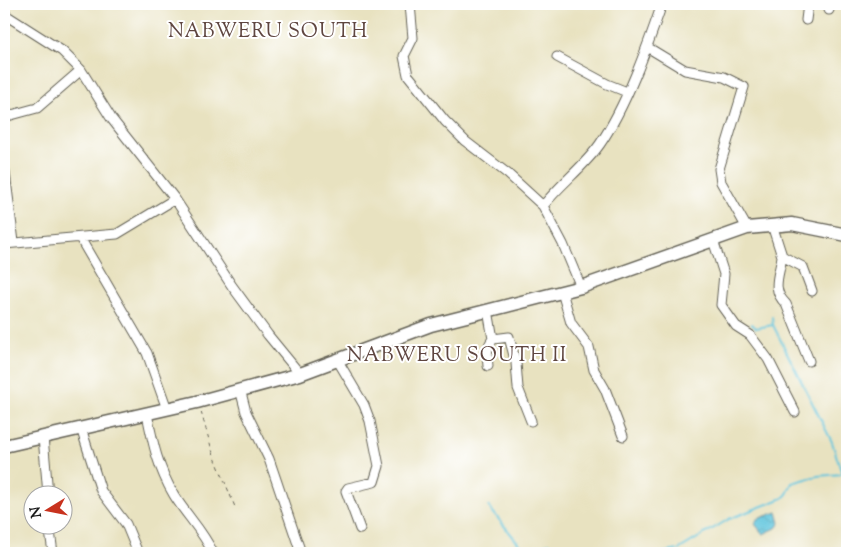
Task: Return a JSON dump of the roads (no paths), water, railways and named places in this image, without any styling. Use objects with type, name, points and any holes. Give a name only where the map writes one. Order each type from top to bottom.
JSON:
[{"type":"street","points":[[410,4],[413,38],[404,56],[408,76],[445,121],[543,206],[563,244],[581,286]]},
{"type":"street","points":[[543,206],[556,189],[600,144],[627,92],[647,47],[662,4]]},
{"type":"street","points":[[806,20],[808,4]]},
{"type":"street","points":[[4,14],[62,51],[81,70],[111,118],[175,199],[232,286],[268,336],[300,374]]},
{"type":"street","points":[[647,47],[685,70],[724,78],[744,87],[718,169],[721,182],[747,228]]},
{"type":"street","points":[[557,57],[607,84],[627,92]]},
{"type":"street","points":[[4,118],[37,108],[81,70]]},
{"type":"street","points":[[4,165],[14,242]]},
{"type":"street","points":[[4,244],[118,234],[175,199]]},
{"type":"street","points":[[4,446],[197,402],[300,374],[431,326],[562,292],[747,228],[792,224],[847,235]]},
{"type":"street","points":[[772,225],[782,256],[776,278],[777,289],[781,300],[786,304],[809,361]]},
{"type":"street","points":[[80,238],[147,353],[168,409]]},
{"type":"street","points":[[713,240],[724,274],[721,305],[736,326],[750,335],[768,359],[795,412]]},
{"type":"street","points":[[782,256],[803,267],[812,291]]},
{"type":"street","points":[[562,292],[571,323],[589,347],[594,370],[605,389],[623,436]]},
{"type":"street","points":[[488,310],[493,340]]},
{"type":"street","points":[[488,366],[486,353],[489,344],[493,340],[508,337],[516,363],[518,388],[531,421]]},
{"type":"street","points":[[338,361],[364,405],[370,421],[378,466],[374,482],[348,488],[346,491],[360,529]]},
{"type":"street","points":[[240,389],[246,412],[275,478],[301,553]]},
{"type":"street","points":[[147,414],[154,451],[168,483],[199,528],[213,553]]},
{"type":"street","points":[[81,428],[101,491],[126,524],[138,553]]},
{"type":"street","points":[[43,437],[47,484]]},
{"type":"street","points":[[50,534],[53,553]]},
{"type":"water","points":[[777,512],[780,523],[776,528],[763,534],[755,524],[757,519]]},
{"type":"waterway","points":[[772,317],[773,325],[832,442],[842,474]]},
{"type":"waterway","points":[[752,324],[756,328],[773,325]]},
{"type":"waterway","points":[[662,553],[678,550],[729,519],[783,498],[792,483],[817,476],[842,474],[847,471]]},
{"type":"waterway","points":[[488,506],[519,544],[520,553]]},
{"type":"waterway","points":[[522,553],[550,543],[560,553]]},
{"type":"district","name":"NABWERU SOUTH","points":[[268,32]]},
{"type":"district","name":"NABWERU SOUTH II","points":[[457,356]]}]
